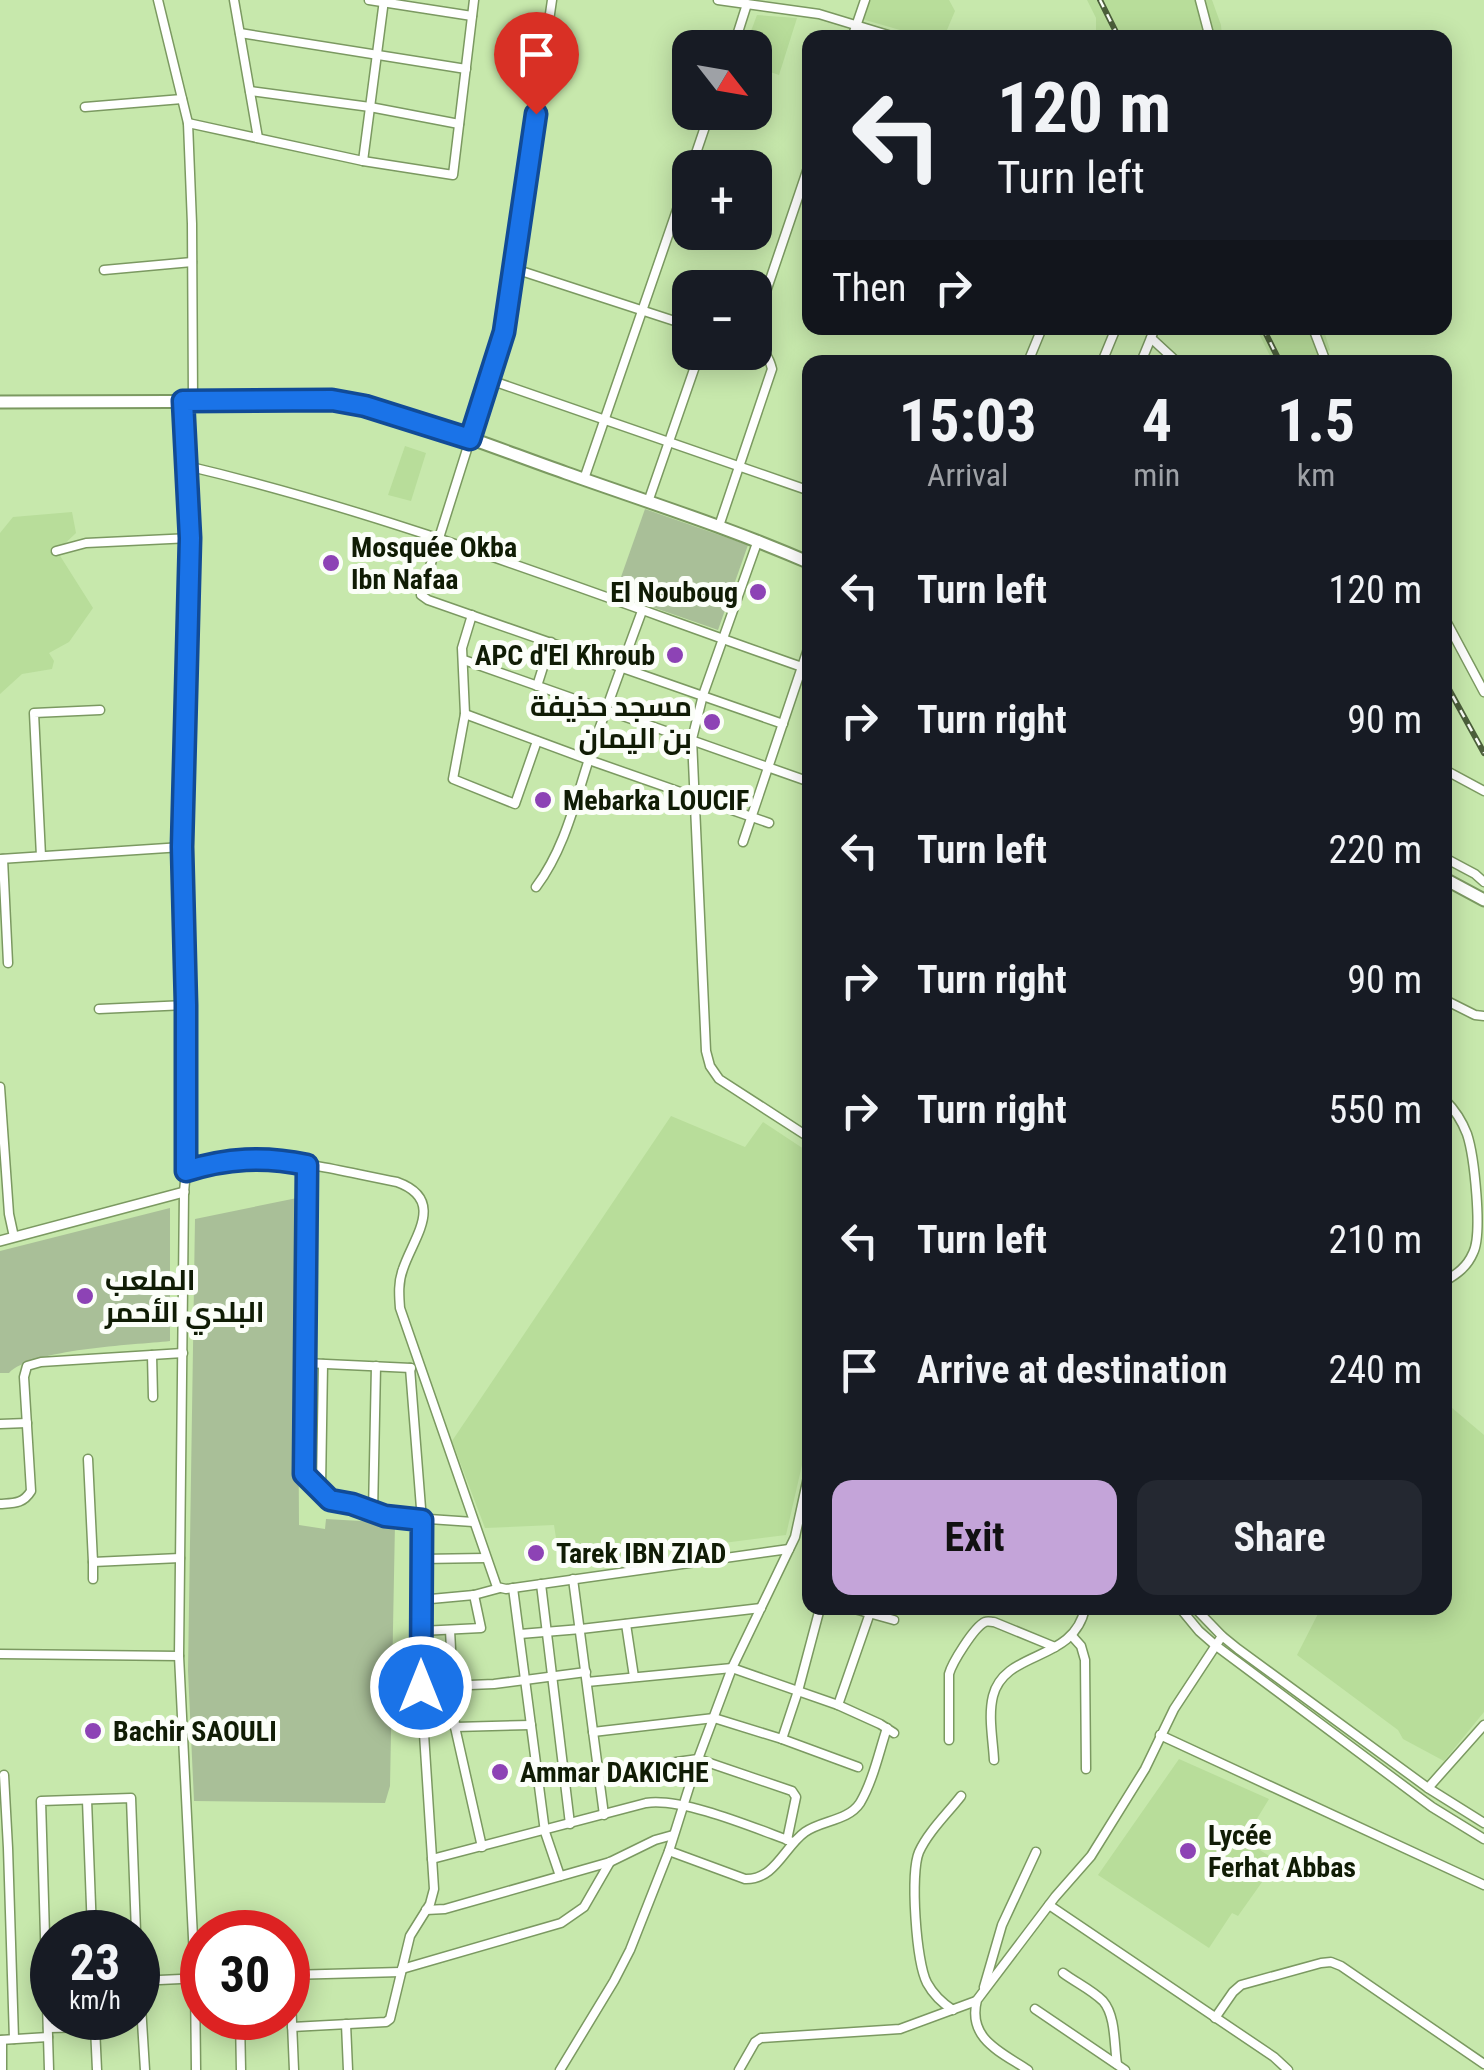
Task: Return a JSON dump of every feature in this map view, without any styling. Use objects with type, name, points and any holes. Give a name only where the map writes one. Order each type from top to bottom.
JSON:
[{"type":"main road","points":[[0,402],[332,400],[365,406],[758,540],[802,559]]},
{"type":"main road","points":[[1452,883],[1484,900]]},
{"type":"street","points":[[158,0],[188,123],[192,262],[182,847],[186,1171],[179,1656],[195,1910]]},
{"type":"street","points":[[234,0],[258,138]]},
{"type":"street","points":[[369,0],[472,16]]},
{"type":"street","points":[[188,123],[363,161],[453,175],[474,0]]},
{"type":"street","points":[[552,0],[504,332],[421,595],[783,724]]},
{"type":"street","points":[[718,0],[783,4],[875,30]]},
{"type":"street","points":[[819,14],[824,0]]},
{"type":"street","points":[[855,30],[865,0]]},
{"type":"street","points":[[1200,0],[1208,30]]},
{"type":"street","points":[[363,161],[384,1]]},
{"type":"street","points":[[738,30],[748,2]]},
{"type":"street","points":[[240,33],[466,69]]},
{"type":"street","points":[[250,91],[459,124]]},
{"type":"street","points":[[85,106],[182,99]]},
{"type":"street","points":[[772,274],[802,186]]},
{"type":"street","points":[[584,480],[672,224]]},
{"type":"street","points":[[104,270],[192,262]]},
{"type":"street","points":[[515,269],[672,320]]},
{"type":"street","points":[[1144,355],[1152,335]]},
{"type":"street","points":[[1151,338],[1169,355]]},
{"type":"street","points":[[648,502],[694,370]]},
{"type":"street","points":[[718,526],[772,370]]},
{"type":"street","points":[[490,380],[802,488]]},
{"type":"street","points":[[186,466],[265,484],[438,540],[802,667],[742,842]]},
{"type":"street","points":[[56,550],[86,543],[190,538]]},
{"type":"street","points":[[758,540],[703,695],[692,739],[706,1052],[719,1078],[802,1133]]},
{"type":"street","points":[[536,887],[558,851],[642,610]]},
{"type":"street","points":[[472,615],[462,648],[465,714],[453,779],[514,804],[537,741]]},
{"type":"street","points":[[1452,632],[1484,692]]},
{"type":"street","points":[[537,686],[551,642]]},
{"type":"street","points":[[464,660],[802,779]]},
{"type":"street","points":[[42,856],[34,713],[100,710]]},
{"type":"street","points":[[465,714],[769,823]]},
{"type":"street","points":[[1452,774],[1484,791]]},
{"type":"street","points":[[8,963],[1,859],[182,847]]},
{"type":"street","points":[[1452,862],[1484,882]]},
{"type":"street","points":[[1452,1004],[1484,1016]]},
{"type":"street","points":[[99,1009],[186,1005]]},
{"type":"street","points":[[3,1084],[9,1214],[14,1237]]},
{"type":"street","points":[[1452,1108],[1469,1143],[1479,1232],[1467,1265],[1452,1276]]},
{"type":"street","points":[[186,1171],[250,1158],[278,1159],[397,1182],[419,1198],[424,1211],[423,1225],[403,1268],[400,1308],[494,1582],[500,1588]]},
{"type":"street","points":[[307,1165],[303,1471],[307,1480],[321,1490]]},
{"type":"street","points":[[0,1241],[184,1192]]},
{"type":"street","points":[[0,1504],[19,1503],[31,1491],[24,1377],[27,1366],[183,1354]]},
{"type":"street","points":[[152,1355],[154,1396]]},
{"type":"street","points":[[304,1363],[421,1369]]},
{"type":"street","points":[[322,1364],[324,1496],[374,1514],[473,1522]]},
{"type":"street","points":[[374,1514],[376,1366]]},
{"type":"street","points":[[310,2026],[390,2019],[413,1930],[433,1896],[421,1687],[422,1520],[410,1368]]},
{"type":"street","points":[[0,1424],[27,1423]]},
{"type":"street","points":[[88,1460],[93,1579]]},
{"type":"street","points":[[560,2070],[630,1950],[669,1851],[682,1804],[732,1668],[790,1549],[802,1506]]},
{"type":"street","points":[[420,1600],[790,1549]]},
{"type":"street","points":[[93,1562],[180,1558]]},
{"type":"street","points":[[421,1558],[486,1558]]},
{"type":"street","points":[[574,1579],[604,1815]]},
{"type":"street","points":[[540,1584],[570,1824]]},
{"type":"street","points":[[513,1588],[545,1832],[560,1876]]},
{"type":"street","points":[[421,1631],[482,1628],[474,1595]]},
{"type":"street","points":[[520,1634],[761,1608]]},
{"type":"street","points":[[782,1739],[818,1615]]},
{"type":"street","points":[[838,1706],[869,1615]]},
{"type":"street","points":[[877,1615],[894,1620]]},
{"type":"street","points":[[994,1760],[992,1704],[997,1686],[1014,1668],[1072,1636],[1084,1615]]},
{"type":"street","points":[[1186,1615],[1215,1645],[1432,1807],[1484,1839]]},
{"type":"street","points":[[1202,1615],[1222,1636],[1428,1788],[1484,1824]]},
{"type":"street","points":[[949,1740],[949,1674],[985,1622],[1056,1647]]},
{"type":"street","points":[[626,1624],[634,1677]]},
{"type":"street","points":[[450,1630],[454,1727],[482,1846]]},
{"type":"street","points":[[1072,1636],[1086,1660],[1086,1768]]},
{"type":"street","points":[[1028,2070],[980,2035],[974,2018],[977,2000],[1048,1905],[1091,1856],[1222,1636]]},
{"type":"street","points":[[0,1654],[179,1656]]},
{"type":"street","points":[[421,1687],[553,1676],[634,1677],[732,1668],[838,1706],[891,1731],[859,1804],[846,1816],[828,1820],[790,1841],[766,1874],[750,1880],[669,1851]]},
{"type":"street","points":[[594,1732],[714,1718],[858,1766]]},
{"type":"street","points":[[454,1727],[531,1725]]},
{"type":"street","points":[[1428,1788],[1484,1725]]},
{"type":"street","points":[[1160,1735],[1484,1884]]},
{"type":"street","points":[[598,1774],[698,1759],[794,1792],[790,1841]]},
{"type":"street","points":[[4,1776],[14,2039]]},
{"type":"street","points":[[954,2010],[931,1990],[922,1969],[916,1868],[920,1851],[961,1796]]},
{"type":"street","points":[[47,1910],[42,1802],[131,1798],[135,1910]]},
{"type":"street","points":[[87,1800],[91,1910]]},
{"type":"street","points":[[432,1859],[654,1802],[682,1804],[790,1841]]},
{"type":"street","points":[[426,1910],[445,1909],[610,1862],[673,1835]]},
{"type":"street","points":[[983,1990],[1002,1925],[1036,1852]]},
{"type":"street","points":[[310,1974],[402,1971],[561,1923],[584,1907],[610,1862]]},
{"type":"street","points":[[1048,1905],[1288,2070]]},
{"type":"street","points":[[1216,2018],[1241,1986],[1332,1962],[1484,2064]]},
{"type":"street","points":[[1063,1973],[1106,2006],[1121,2067]]},
{"type":"street","points":[[739,2070],[761,2038],[900,2029],[977,2000]]},
{"type":"street","points":[[1036,2009],[1121,2067]]},
{"type":"street","points":[[346,2024],[348,2070]]},
{"type":"street","points":[[2,2070],[1,2040],[30,2036]]},
{"type":"street","points":[[48,2040],[49,2070]]},
{"type":"street","points":[[96,2040],[97,2070]]},
{"type":"street","points":[[143,2040],[145,2070]]},
{"type":"street","points":[[196,2070],[197,2040]]},
{"type":"street","points":[[240,2040],[241,2070]]},
{"type":"street","points":[[293,2040],[294,2070]]},
{"type":"shaded area","points":[[869,0],[949,0],[955,11],[947,30],[900,30],[862,19]]},
{"type":"shaded area","points":[[1087,0],[1212,0],[1221,30],[1096,30],[1096,18]]},
{"type":"shaded area","points":[[757,15],[797,18],[779,75],[772,73],[772,30],[751,30]]},
{"type":"shaded area","points":[[1260,335],[1325,335],[1330,350],[1319,355],[1270,355]]},
{"type":"shaded area","points":[[405,446],[426,453],[411,501],[388,495]]},
{"type":"shaded area","points":[[645,509],[748,545],[718,630],[615,594]]},
{"type":"shaded area","points":[[72,512],[76,533],[57,551],[93,608],[69,642],[49,653],[54,661],[52,669],[22,674],[0,694],[0,533],[13,517]]},
{"type":"shaded area","points":[[671,1116],[745,1147],[763,1122],[802,1148],[802,1465],[786,1535],[560,1564],[554,1525],[485,1528],[452,1441]]},
{"type":"shaded area","points":[[297,1198],[299,1525],[325,1529],[326,1519],[395,1523],[390,1786],[385,1803],[194,1801],[188,1671],[195,1219]]},
{"type":"shaded area","name":"الملعب البلدي الأحمر","points":[[170,1208],[170,1341],[60,1353],[0,1373],[0,1251]]},
{"type":"shaded area","points":[[1452,1408],[1484,1435],[1484,1712],[1444,1761],[1403,1739],[1398,1730],[1297,1655],[1317,1615],[1452,1615]]},
{"type":"shaded area","name":"Lycée Ferhat Abbas","points":[[1179,1759],[1269,1799],[1244,1840],[1277,1861],[1238,1916],[1232,1913],[1209,1948],[1098,1875]]},
{"type":"railway","points":[[1100,0],[1115,30]]},
{"type":"railway","points":[[1266,335],[1276,355]]},
{"type":"railway","points":[[1452,695],[1484,753]]},
{"type":"place","name":"Mosquée Okba Ibn Nafaa","points":[[331,563]]},
{"type":"place","name":"El Nouboug","points":[[758,592]]},
{"type":"place","name":"APC d'El Khroub","points":[[675,655]]},
{"type":"place","name":"مسجد حذيفة بن اليمان","points":[[712,722]]},
{"type":"place","name":"Mebarka LOUCIF","points":[[543,800]]},
{"type":"place","name":"الملعب البلدي الأحمر","points":[[85,1296]]},
{"type":"place","name":"Tarek IBN ZIAD","points":[[536,1553]]},
{"type":"place","name":"Bachir SAOULI","points":[[93,1731]]},
{"type":"place","name":"Ammar DAKICHE","points":[[500,1772]]},
{"type":"place","name":"Lycée Ferhat Abbas","points":[[1188,1851]]},
{"type":"route","points":[[421,1687],[422,1520],[374,1514],[330,1500],[304,1474],[307,1165],[250,1158],[186,1171],[182,847],[190,538],[183,401],[332,400],[365,406],[470,439],[504,332],[536,114]]}]
